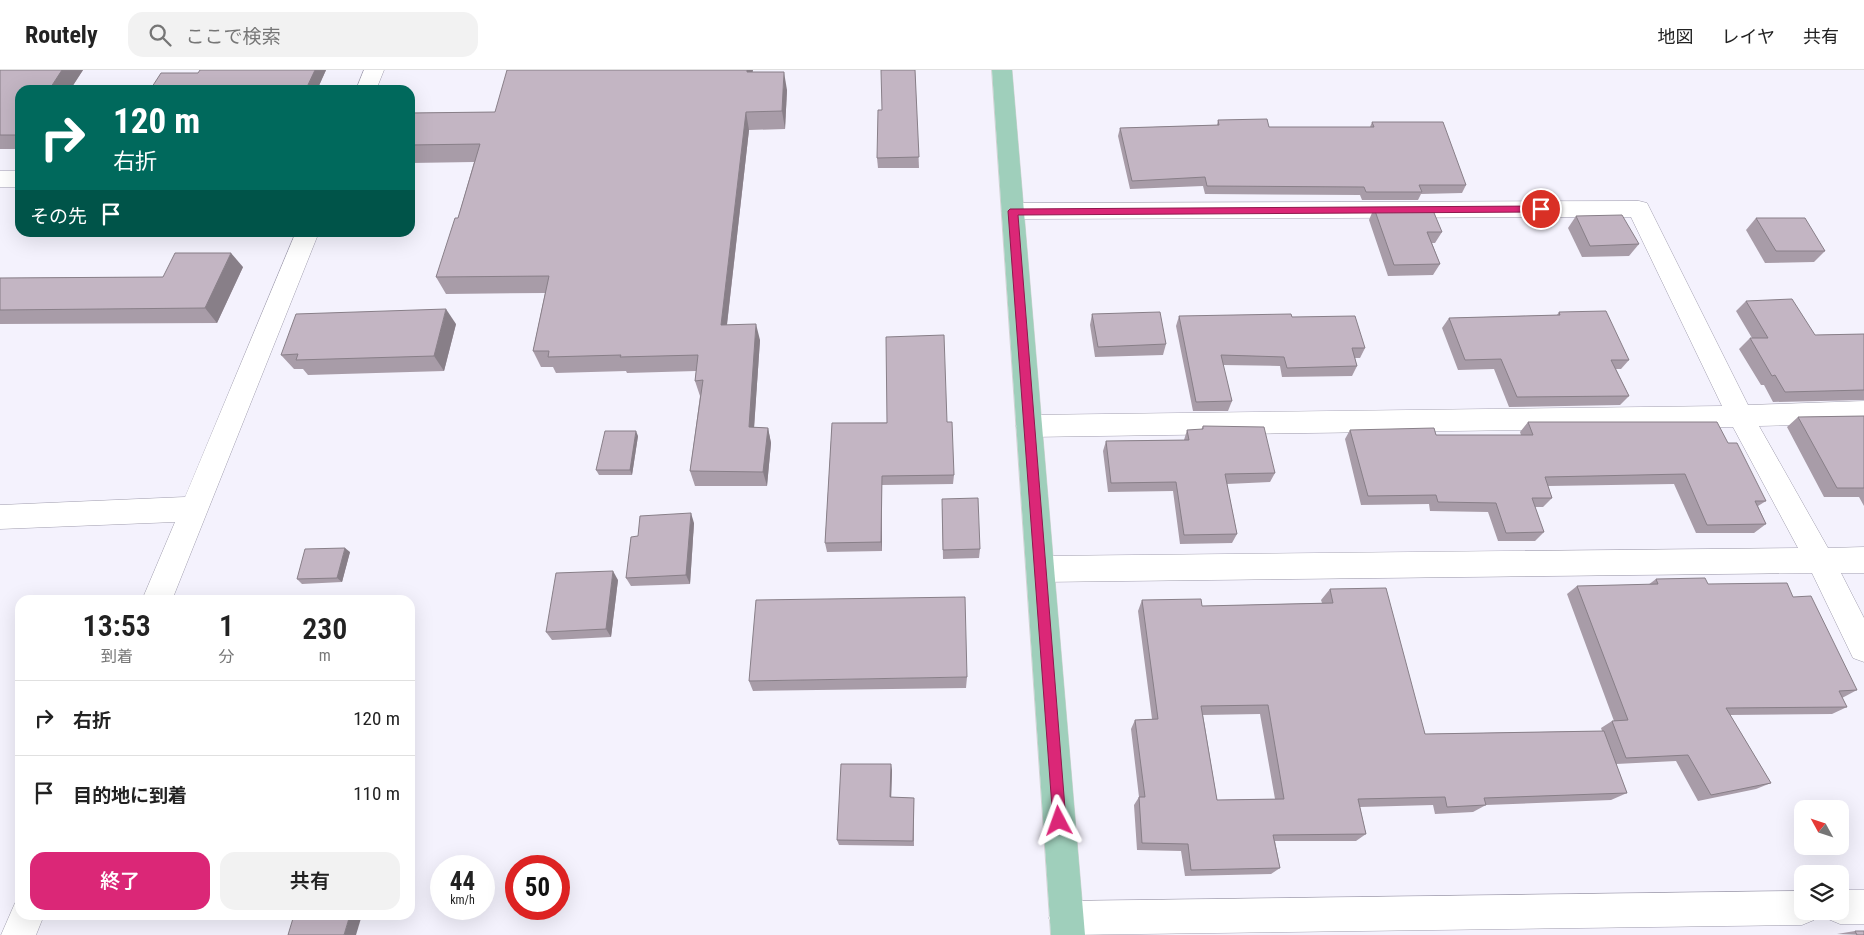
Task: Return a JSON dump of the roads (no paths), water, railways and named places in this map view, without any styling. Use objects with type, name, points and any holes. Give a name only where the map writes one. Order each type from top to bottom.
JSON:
[{"type":"main road","points":[[1002,70],[1067,927]]},
{"type":"street","points":[[368,85],[374,70]]},
{"type":"street","points":[[0,179],[15,179]]},
{"type":"street","points":[[1013,211],[1639,209],[1740,416],[1820,561],[1864,648]]},
{"type":"street","points":[[159,595],[306,237]]},
{"type":"street","points":[[1028,426],[1740,416],[1864,412]]},
{"type":"street","points":[[0,517],[194,508]]},
{"type":"street","points":[[1041,569],[1864,560]]},
{"type":"street","points":[[1849,907],[1864,907]]},
{"type":"street","points":[[1067,927],[1794,908]]},
{"type":"street","points":[[18,935],[25,920]]}]
